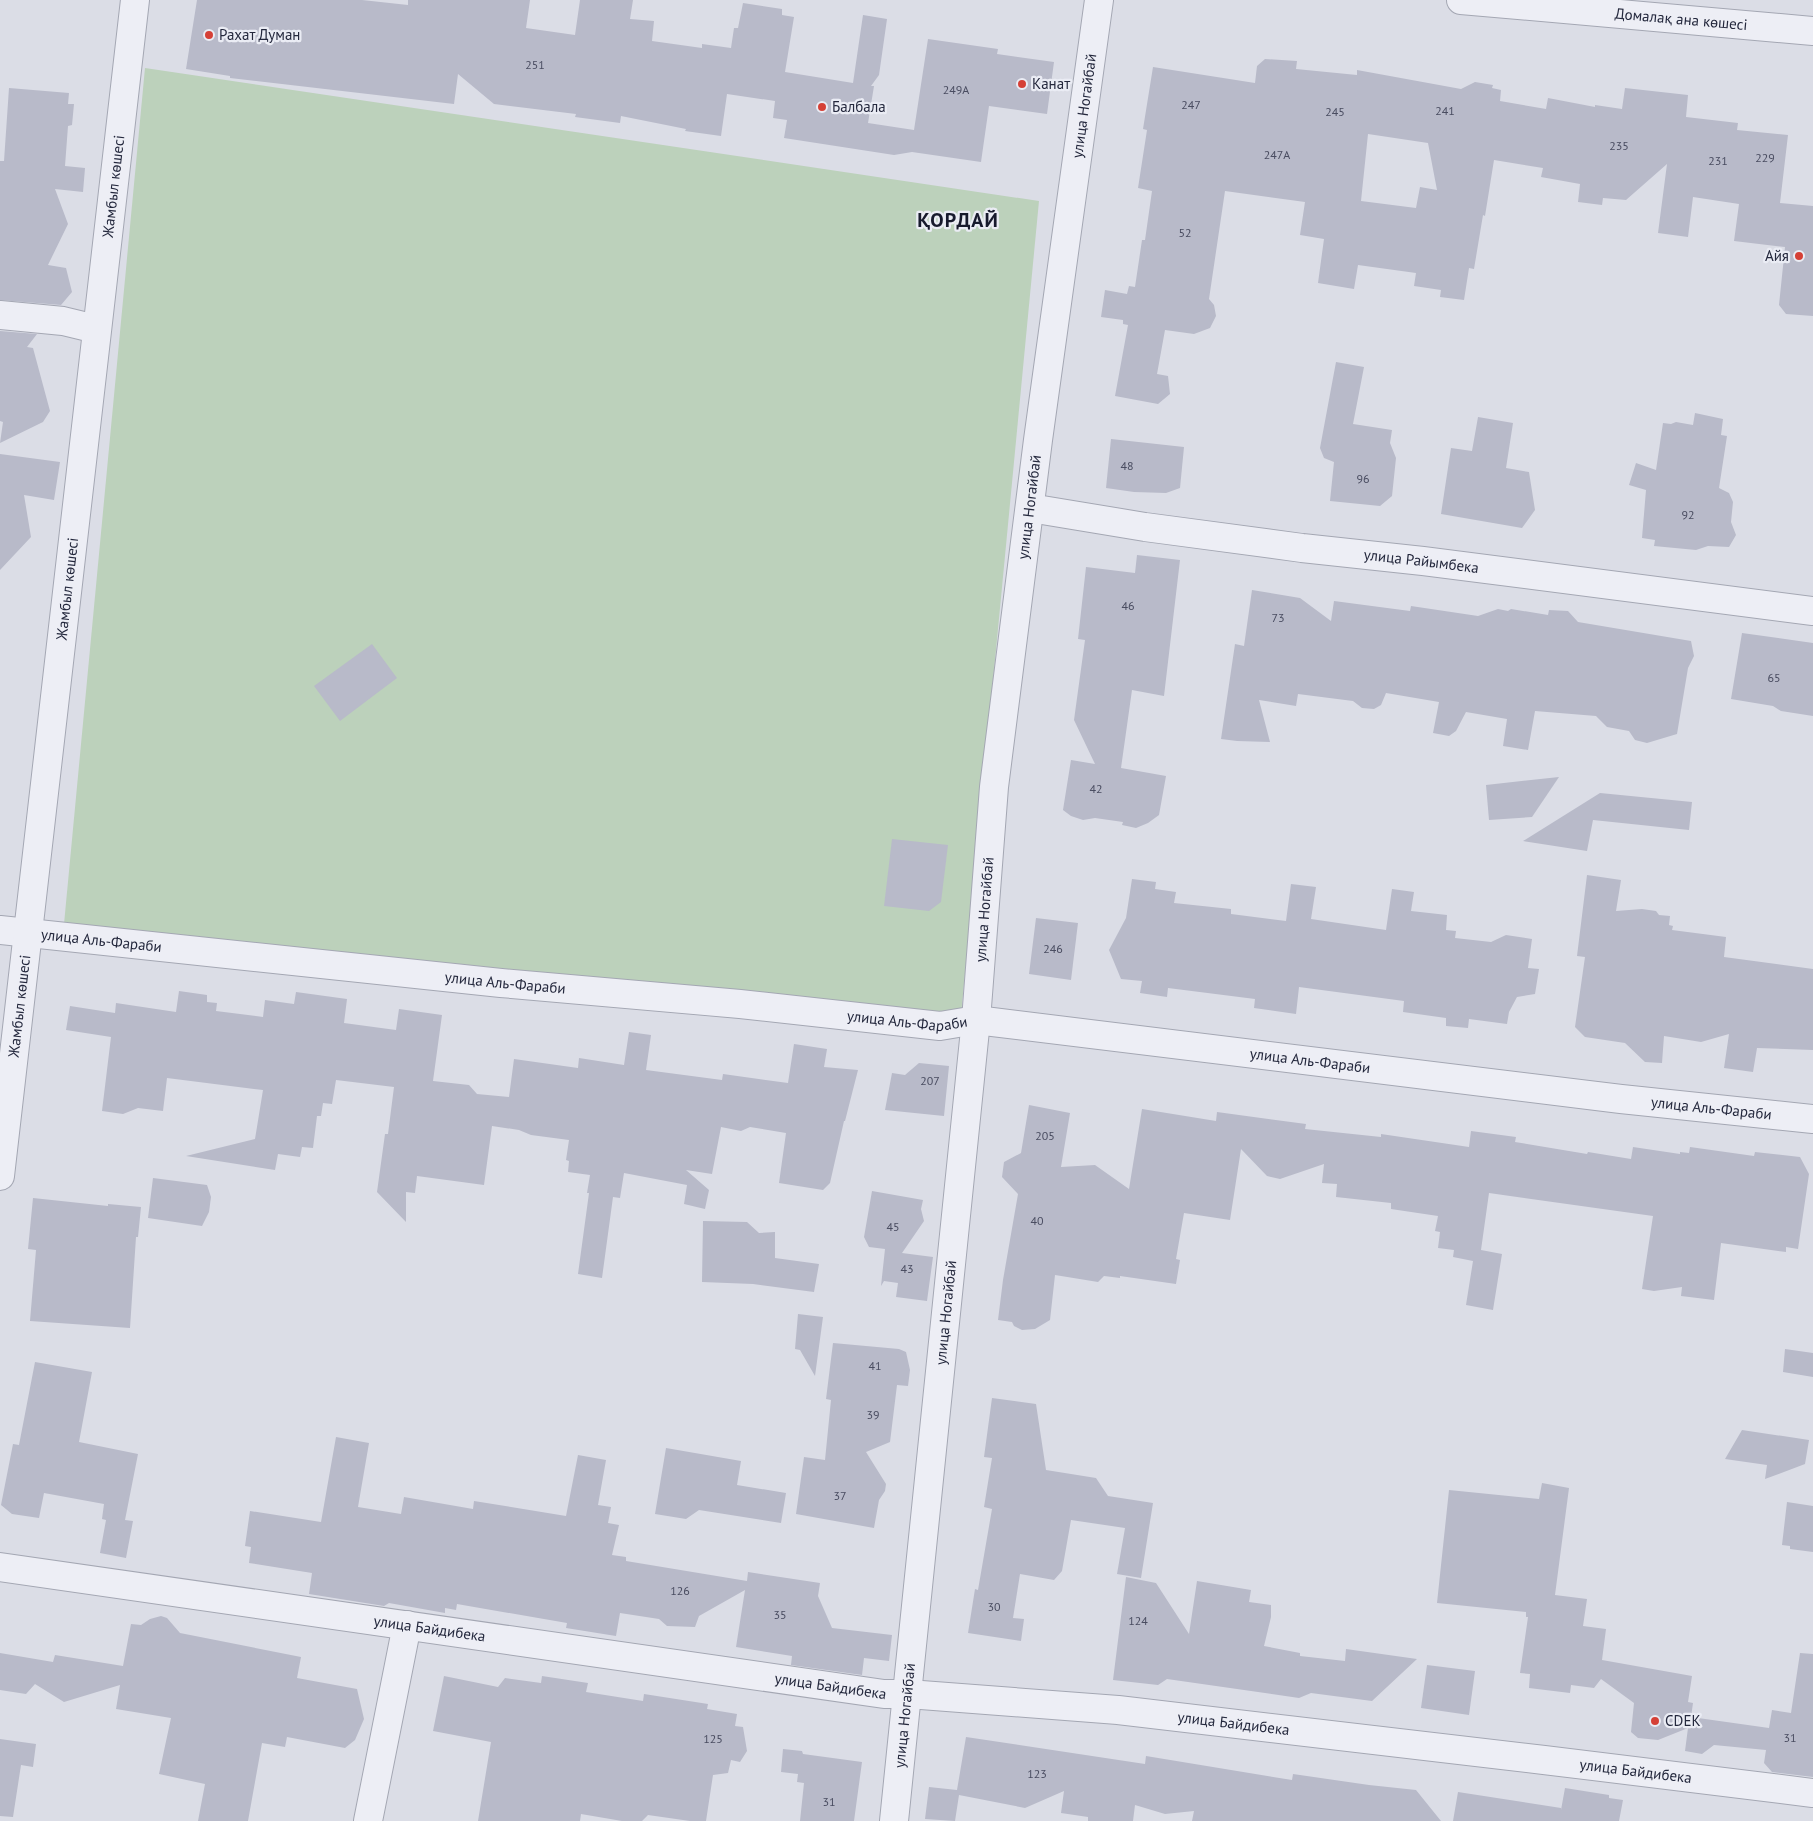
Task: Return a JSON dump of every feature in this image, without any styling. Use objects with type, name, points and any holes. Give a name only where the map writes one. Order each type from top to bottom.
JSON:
[{"type":"street","name":"Жамбыл көшесі","points":[[0,1176],[135,0]]},
{"type":"street","name":"улица Ногайбай","points":[[894,1821],[976,1020],[994,787],[1098,0]]},
{"type":"street","name":"Домалақ ана көшесі","points":[[1461,0],[1813,31]]},
{"type":"street","points":[[0,315],[63,321],[96,329]]},
{"type":"street","name":"улица Райымбека","points":[[1030,508],[1145,527],[1302,548],[1423,561],[1813,611]]},
{"type":"street","name":"улица Аль-Фараби","points":[[0,930],[500,983],[740,1004],[940,1026],[976,1020],[1620,1099],[1813,1119]]},
{"type":"street","name":"улица Байдибека","points":[[0,1567],[884,1694],[908,1694],[1118,1710],[1554,1761],[1813,1794]]},
{"type":"street","points":[[368,1821],[407,1626]]},
{"type":"green space","points":[[145,68],[1039,201],[961,1015],[64,924]]},
{"type":"building","points":[[197,0],[362,0],[408,5],[408,0],[530,0],[526,28],[575,35],[580,0],[633,0],[630,19],[654,21],[652,41],[702,48],[702,44],[731,48],[734,28],[738,28],[743,3],[782,9],[782,15],[794,17],[785,72],[853,83],[863,15],[887,19],[879,75],[871,86],[874,86],[868,123],[914,130],[928,39],[998,49],[997,54],[1054,62],[1047,114],[989,106],[981,162],[912,152],[894,155],[784,138],[787,120],[773,118],[775,101],[727,94],[721,136],[685,131],[686,129],[621,116],[620,123],[575,117],[576,114],[494,104],[458,74],[454,104],[230,78],[230,76],[186,69]]},
{"type":"building","points":[[1265,59],[1297,61],[1296,69],[1357,75],[1357,70],[1461,89],[1475,82],[1493,85],[1492,88],[1501,90],[1500,101],[1546,109],[1548,98],[1595,107],[1595,105],[1622,109],[1625,88],[1688,95],[1686,117],[1738,123],[1737,130],[1788,135],[1780,203],[1813,206],[1813,316],[1786,314],[1779,305],[1785,247],[1734,241],[1739,204],[1693,197],[1688,237],[1658,233],[1667,164],[1626,200],[1603,198],[1602,205],[1578,202],[1580,184],[1541,177],[1543,168],[1494,160],[1474,269],[1469,268],[1464,300],[1440,297],[1441,290],[1414,286],[1416,273],[1358,265],[1354,289],[1318,283],[1324,239],[1300,235],[1305,202],[1225,191],[1209,299],[1214,305],[1216,316],[1210,328],[1194,334],[1165,330],[1157,374],[1168,376],[1170,394],[1158,404],[1115,396],[1128,325],[1123,324],[1123,320],[1101,317],[1105,290],[1127,294],[1129,286],[1135,287],[1142,240],[1145,240],[1152,191],[1138,188],[1147,130],[1143,129],[1153,67],[1255,83],[1257,66]],"holes":[[[1368,134],[1428,143],[1437,190],[1420,187],[1416,208],[1361,201]]]},
{"type":"building","points":[[9,88],[69,93],[68,104],[74,104],[72,125],[68,126],[65,166],[85,168],[83,192],[55,189],[68,224],[48,265],[66,268],[72,292],[61,305],[0,300],[0,161],[4,161]]},
{"type":"building","points":[[0,331],[37,334],[27,347],[33,348],[50,411],[43,422],[0,443],[3,422],[0,421]]},
{"type":"building","points":[[1336,362],[1364,367],[1353,424],[1392,430],[1390,443],[1396,458],[1392,496],[1380,506],[1330,501],[1334,462],[1324,458],[1320,448]]},
{"type":"building","points":[[1695,413],[1723,419],[1721,435],[1727,436],[1719,488],[1729,493],[1733,502],[1731,522],[1736,535],[1729,547],[1708,546],[1696,550],[1654,546],[1655,540],[1642,538],[1646,490],[1629,485],[1636,463],[1656,470],[1663,423],[1671,424],[1676,422],[1693,425]]},
{"type":"building","points":[[1478,417],[1513,423],[1506,468],[1529,472],[1535,510],[1522,528],[1441,514],[1451,448],[1472,451]]},
{"type":"building","points":[[1111,439],[1184,447],[1180,488],[1166,493],[1134,492],[1106,488]]},
{"type":"building","points":[[0,454],[60,462],[54,500],[24,495],[31,537],[0,570]]},
{"type":"building","points":[[1137,555],[1180,560],[1164,696],[1132,690],[1121,768],[1166,776],[1159,815],[1148,823],[1136,828],[1122,825],[1123,822],[1095,818],[1083,820],[1071,816],[1063,810],[1071,760],[1095,764],[1074,720],[1085,640],[1078,639],[1086,567],[1135,573]]},
{"type":"building","points":[[1252,590],[1300,598],[1331,621],[1334,601],[1410,611],[1411,606],[1478,616],[1498,609],[1508,611],[1511,609],[1548,615],[1549,610],[1568,611],[1578,622],[1691,641],[1694,656],[1688,668],[1677,734],[1647,743],[1635,740],[1629,731],[1607,727],[1596,716],[1535,711],[1528,750],[1503,746],[1507,719],[1466,712],[1456,731],[1449,736],[1433,733],[1439,702],[1386,693],[1381,705],[1374,709],[1362,708],[1353,701],[1298,694],[1296,706],[1259,700],[1270,742],[1221,739],[1235,644],[1244,646]]},
{"type":"building","points":[[1742,633],[1813,643],[1813,716],[1781,711],[1773,706],[1731,699]]},
{"type":"building","points":[[372,644],[397,678],[340,721],[314,686]]},
{"type":"building","points":[[1559,777],[1532,817],[1489,820],[1486,785]]},
{"type":"building","points":[[1600,793],[1692,802],[1689,830],[1593,820],[1587,851],[1523,841]]},
{"type":"building","points":[[892,839],[948,845],[941,902],[929,911],[884,906]]},
{"type":"building","points":[[1587,875],[1621,880],[1616,911],[1642,909],[1656,911],[1659,915],[1670,916],[1669,925],[1673,926],[1672,930],[1726,937],[1724,957],[1813,969],[1813,1050],[1757,1048],[1753,1072],[1724,1068],[1729,1034],[1701,1042],[1664,1036],[1662,1063],[1645,1062],[1625,1043],[1585,1037],[1575,1027],[1585,957],[1577,956]]},
{"type":"building","points":[[1132,879],[1156,882],[1155,889],[1176,892],[1174,903],[1231,909],[1231,914],[1286,921],[1291,884],[1316,887],[1311,919],[1386,930],[1392,889],[1414,892],[1411,911],[1447,915],[1446,930],[1456,931],[1455,938],[1491,942],[1506,935],[1532,939],[1528,968],[1539,969],[1535,994],[1517,997],[1509,1012],[1507,1024],[1469,1019],[1468,1028],[1446,1026],[1446,1018],[1403,1012],[1404,1001],[1299,987],[1296,1014],[1254,1008],[1255,999],[1168,988],[1167,997],[1140,993],[1142,981],[1121,979],[1109,950],[1126,918]]},
{"type":"building","points":[[1036,918],[1078,923],[1071,980],[1029,974]]},
{"type":"building","points":[[179,991],[207,995],[207,1002],[217,1003],[216,1011],[263,1017],[265,1000],[294,1004],[296,992],[347,999],[344,1023],[396,1030],[399,1009],[442,1015],[433,1081],[469,1085],[477,1094],[509,1097],[514,1059],[578,1068],[579,1058],[624,1065],[629,1032],[651,1035],[646,1070],[722,1080],[723,1074],[788,1083],[794,1044],[827,1049],[824,1067],[858,1070],[830,1183],[823,1190],[779,1183],[786,1133],[750,1127],[741,1131],[721,1127],[712,1174],[686,1170],[709,1190],[705,1209],[684,1204],[687,1185],[624,1173],[620,1198],[613,1197],[602,1278],[578,1274],[590,1175],[568,1172],[569,1161],[566,1160],[569,1140],[531,1135],[519,1130],[492,1126],[484,1185],[417,1176],[415,1193],[406,1192],[406,1222],[377,1192],[385,1134],[388,1134],[394,1087],[336,1080],[332,1104],[323,1103],[321,1116],[317,1116],[313,1148],[302,1147],[300,1157],[278,1154],[275,1170],[186,1156],[255,1139],[263,1090],[167,1078],[163,1111],[138,1108],[123,1114],[102,1111],[111,1037],[66,1030],[70,1006],[115,1013],[116,1003],[176,1012]]},
{"type":"building","points":[[919,1063],[949,1066],[944,1116],[885,1110],[892,1073],[905,1075]]},
{"type":"building","points":[[1029,1105],[1070,1113],[1061,1167],[1095,1165],[1129,1189],[1142,1109],[1216,1121],[1217,1112],[1306,1124],[1305,1129],[1381,1137],[1381,1134],[1469,1147],[1471,1131],[1516,1137],[1515,1142],[1631,1159],[1633,1147],[1680,1154],[1680,1152],[1689,1153],[1690,1147],[1754,1156],[1755,1152],[1800,1157],[1809,1174],[1798,1249],[1786,1247],[1786,1252],[1721,1243],[1714,1300],[1681,1296],[1682,1287],[1654,1291],[1642,1289],[1653,1216],[1489,1193],[1481,1250],[1502,1254],[1493,1310],[1466,1305],[1473,1261],[1453,1257],[1454,1250],[1438,1248],[1440,1232],[1435,1231],[1438,1216],[1391,1209],[1391,1203],[1336,1197],[1337,1184],[1322,1183],[1324,1164],[1280,1179],[1267,1176],[1241,1149],[1230,1220],[1184,1213],[1176,1259],[1180,1260],[1176,1284],[1120,1276],[1120,1278],[1104,1276],[1098,1282],[1055,1275],[1050,1320],[1035,1329],[1022,1330],[1014,1326],[1012,1322],[998,1320],[1018,1194],[1002,1177],[1004,1162],[1021,1153]]},
{"type":"building","points":[[153,1178],[207,1185],[211,1197],[209,1212],[202,1226],[148,1218]]},
{"type":"building","points":[[872,1191],[923,1200],[921,1209],[924,1221],[902,1253],[933,1257],[927,1301],[896,1297],[898,1283],[884,1281],[881,1286],[885,1249],[869,1247],[864,1237]]},
{"type":"building","points":[[33,1198],[108,1206],[108,1204],[141,1207],[138,1237],[136,1237],[130,1328],[30,1321],[36,1250],[28,1249]]},
{"type":"building","points":[[703,1221],[747,1222],[759,1233],[775,1232],[775,1258],[819,1264],[814,1292],[753,1284],[702,1282]]},
{"type":"building","points":[[798,1314],[823,1317],[815,1376],[800,1350],[795,1349]]},
{"type":"building","points":[[833,1343],[899,1349],[906,1352],[910,1370],[908,1386],[897,1385],[890,1442],[866,1452],[886,1484],[885,1491],[879,1500],[874,1528],[796,1514],[804,1457],[825,1460],[831,1400],[826,1399]]},
{"type":"building","points":[[1785,1349],[1813,1353],[1813,1377],[1783,1372]]},
{"type":"building","points":[[35,1362],[92,1372],[79,1442],[138,1454],[125,1520],[133,1521],[126,1558],[100,1553],[106,1520],[102,1519],[104,1504],[44,1493],[39,1518],[12,1514],[1,1505],[13,1444],[19,1445]]},
{"type":"building","points":[[992,1398],[1036,1404],[1046,1470],[1096,1478],[1108,1496],[1153,1503],[1141,1578],[1117,1574],[1125,1528],[1071,1520],[1062,1571],[1054,1580],[1020,1574],[1013,1618],[1024,1619],[1021,1641],[968,1633],[975,1589],[978,1590],[992,1509],[984,1507],[992,1458],[984,1457]]},
{"type":"building","points":[[1742,1430],[1809,1440],[1805,1464],[1765,1479],[1767,1465],[1725,1459]]},
{"type":"building","points":[[336,1437],[369,1443],[358,1507],[401,1514],[404,1497],[473,1509],[474,1501],[566,1516],[578,1455],[606,1460],[598,1505],[611,1507],[608,1523],[619,1525],[612,1555],[626,1557],[626,1561],[747,1581],[748,1572],[820,1583],[818,1596],[832,1628],[892,1635],[889,1661],[864,1658],[862,1675],[791,1665],[792,1656],[736,1647],[745,1590],[699,1616],[695,1627],[667,1626],[659,1619],[620,1613],[616,1636],[566,1628],[567,1623],[457,1604],[456,1610],[445,1608],[445,1613],[389,1603],[384,1606],[309,1594],[312,1573],[249,1563],[251,1547],[245,1546],[250,1511],[321,1522]]},
{"type":"building","points":[[666,1448],[741,1461],[737,1485],[786,1493],[781,1523],[699,1510],[686,1519],[655,1514]]},
{"type":"building","points":[[1542,1483],[1569,1488],[1555,1595],[1587,1599],[1583,1626],[1606,1629],[1602,1660],[1692,1676],[1688,1702],[1693,1703],[1691,1717],[1769,1728],[1772,1710],[1791,1713],[1800,1653],[1813,1654],[1813,1777],[1772,1772],[1764,1763],[1766,1750],[1714,1745],[1702,1754],[1685,1751],[1688,1728],[1658,1740],[1638,1738],[1631,1732],[1634,1703],[1601,1679],[1594,1688],[1571,1685],[1570,1693],[1529,1688],[1530,1674],[1520,1673],[1528,1617],[1526,1617],[1526,1612],[1437,1603],[1449,1490],[1539,1499]]},
{"type":"building","points":[[1787,1502],[1813,1506],[1813,1552],[1790,1549],[1790,1546],[1782,1545]]},
{"type":"building","points":[[1126,1577],[1156,1583],[1189,1634],[1197,1581],[1251,1590],[1249,1602],[1271,1605],[1271,1617],[1264,1646],[1300,1653],[1300,1656],[1345,1661],[1346,1649],[1417,1659],[1372,1701],[1311,1693],[1299,1698],[1167,1679],[1158,1685],[1113,1680]]},
{"type":"building","points":[[161,1616],[167,1618],[180,1633],[301,1657],[297,1678],[357,1689],[364,1719],[355,1740],[345,1748],[287,1737],[285,1747],[262,1743],[248,1821],[198,1821],[205,1784],[159,1774],[171,1718],[116,1709],[120,1685],[64,1702],[35,1684],[26,1694],[0,1690],[0,1653],[53,1662],[55,1655],[123,1666],[131,1624],[141,1625],[150,1619]]},
{"type":"building","points":[[1427,1665],[1475,1671],[1469,1715],[1421,1708]]},
{"type":"building","points":[[444,1676],[498,1687],[505,1678],[541,1683],[542,1676],[588,1683],[586,1692],[643,1701],[644,1694],[708,1704],[707,1709],[737,1714],[735,1726],[743,1727],[747,1751],[740,1762],[731,1760],[728,1773],[713,1775],[706,1821],[690,1821],[648,1815],[642,1821],[622,1821],[581,1814],[580,1821],[478,1821],[491,1742],[433,1731]]},
{"type":"building","points":[[966,1737],[1145,1764],[1146,1756],[1292,1780],[1293,1774],[1416,1790],[1441,1821],[1192,1821],[1194,1811],[1165,1814],[1135,1805],[1133,1821],[1088,1821],[1088,1817],[1061,1813],[1064,1791],[1025,1808],[959,1795],[955,1821],[925,1819],[929,1787],[957,1790]]},
{"type":"building","points":[[0,1739],[36,1744],[33,1767],[21,1765],[13,1817],[0,1816]]},
{"type":"building","points":[[783,1749],[802,1751],[803,1754],[862,1762],[854,1821],[800,1821],[804,1783],[797,1782],[798,1774],[781,1772]]},
{"type":"building","points":[[1565,1788],[1609,1795],[1609,1798],[1623,1800],[1619,1821],[1453,1821],[1458,1792],[1561,1808],[1561,1810]]},
{"type":"place","name":"Рахат Думан","points":[[209,35]]},
{"type":"place","name":"Канат","points":[[1022,84]]},
{"type":"place","name":"Балбала","points":[[822,107]]},
{"type":"place","name":"Айя","points":[[1799,256]]},
{"type":"place","name":"CDEK","points":[[1655,1721]]},
{"type":"district","name":"ҚОРДАЙ","points":[[958,220]]}]
